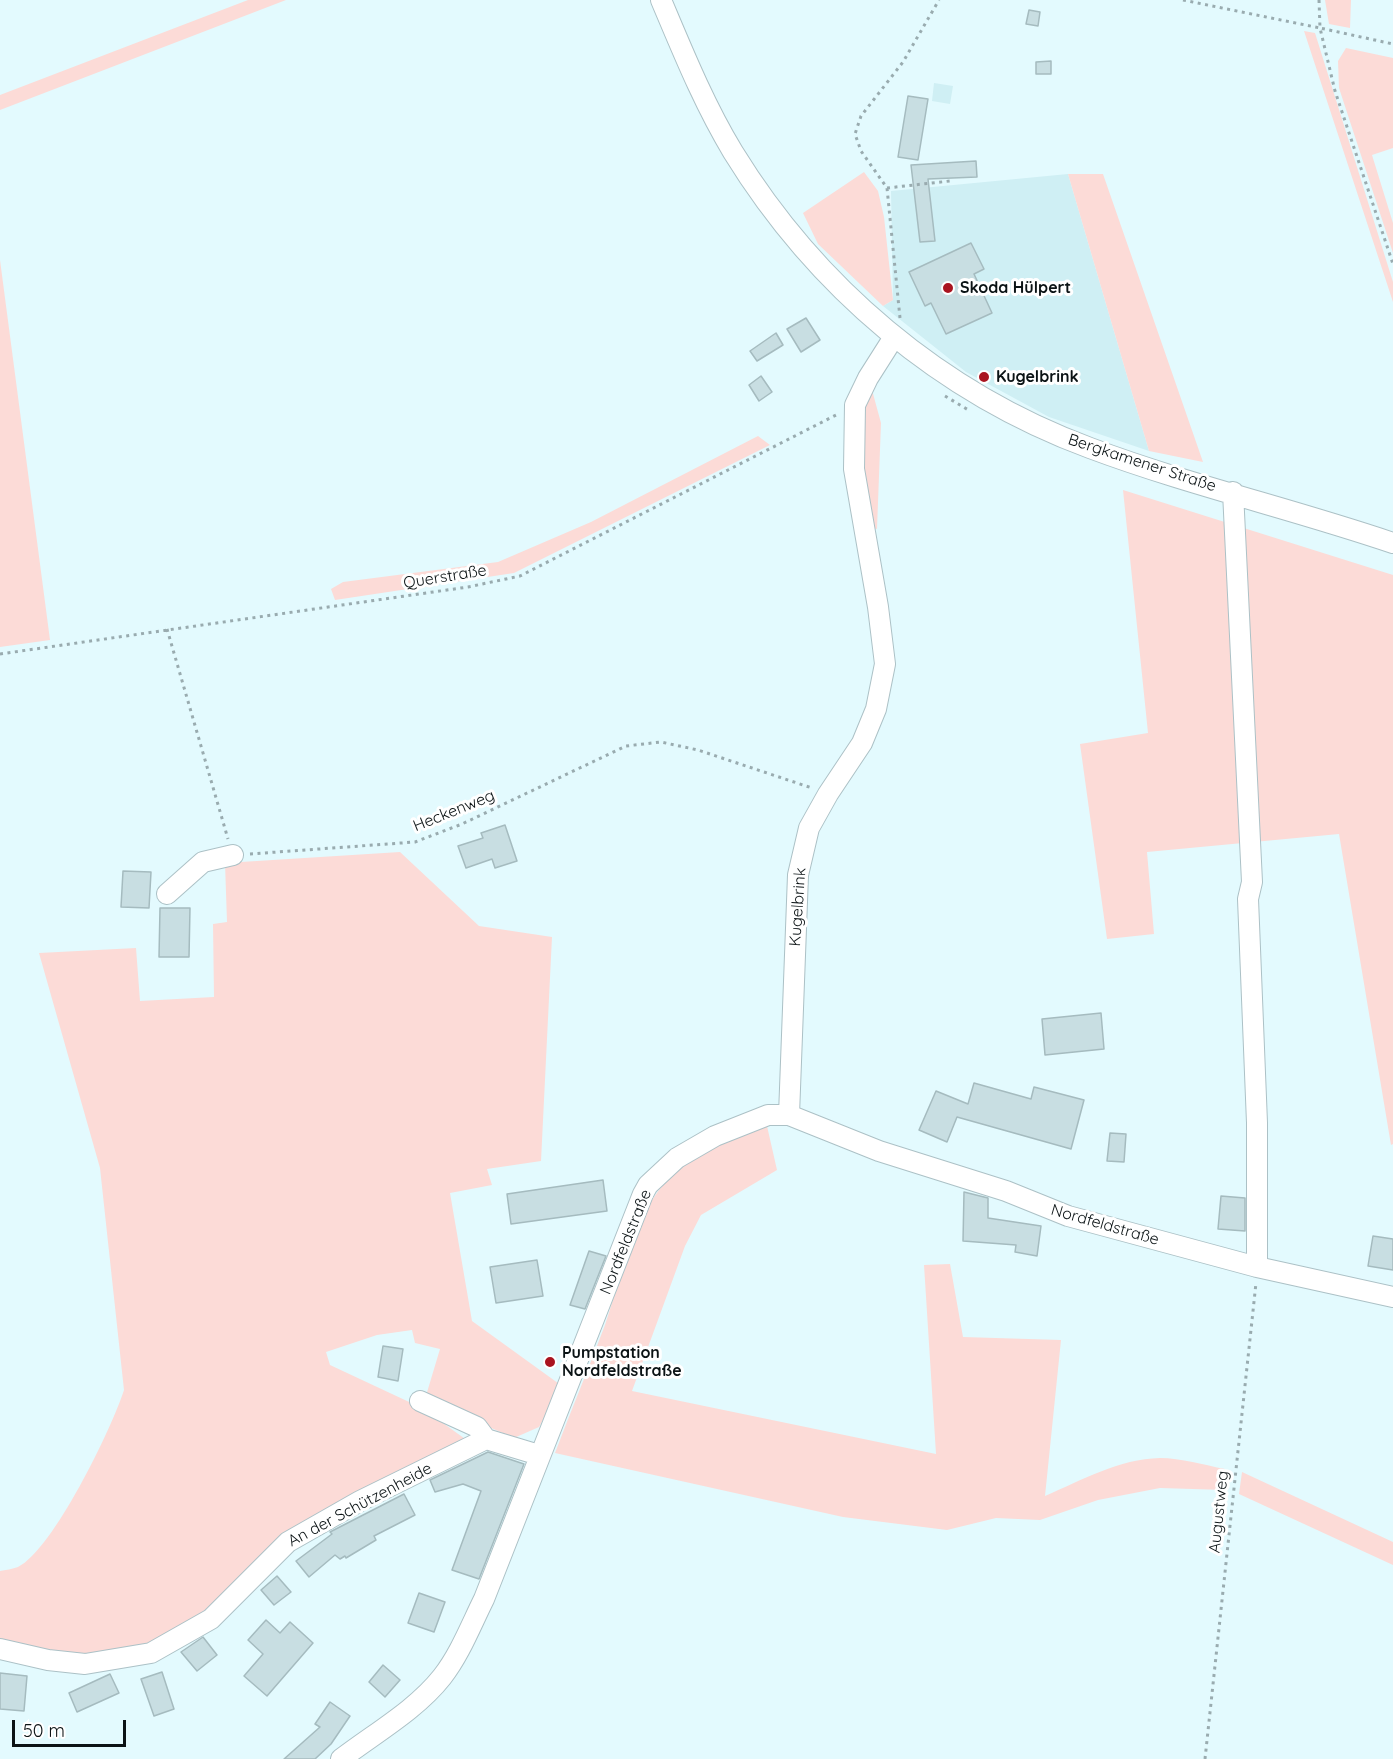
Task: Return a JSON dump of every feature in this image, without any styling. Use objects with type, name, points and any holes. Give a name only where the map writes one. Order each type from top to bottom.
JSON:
[{"type":"street","name":"Bergkamener Straße","points":[[662,0],[712,113],[754,184],[815,263],[894,337],[970,390],[1044,429],[1137,465],[1233,492],[1393,543]]},
{"type":"street","name":"Kugelbrink","points":[[789,1115],[798,875],[809,828],[828,794],[862,743],[876,709],[885,664],[878,607],[854,469],[855,405],[868,378],[894,337]]},
{"type":"street","points":[[1233,492],[1252,882],[1248,899],[1257,1123],[1257,1267]]},
{"type":"street","points":[[167,894],[203,862],[233,855]]},
{"type":"street","name":"Nordfeldstraße","points":[[341,1759],[426,1694],[443,1676],[462,1645],[484,1599],[539,1455],[648,1185],[677,1158],[715,1136],[768,1115],[789,1115],[879,1150],[1006,1191],[1068,1216],[1257,1267],[1393,1297]]},
{"type":"street","points":[[420,1401],[477,1427],[486,1440],[539,1455]]},
{"type":"street","name":"An der Schützenheide","points":[[0,1649],[48,1660],[85,1664],[151,1653],[211,1618],[288,1542],[360,1501],[486,1440]]},
{"type":"path","points":[[894,337],[900,326],[887,188],[861,151],[855,134],[861,116],[903,63],[939,0]]},
{"type":"path","points":[[1183,0],[1393,44]]},
{"type":"path","points":[[1319,0],[1320,28],[1335,92],[1393,264]]},
{"type":"path","points":[[887,188],[950,181]]},
{"type":"path","points":[[936,389],[972,412]]},
{"type":"path","name":"Querstraße","points":[[0,654],[468,587],[520,576],[855,405]]},
{"type":"path","points":[[167,629],[233,855]]},
{"type":"path","name":"Heckenweg","points":[[233,855],[415,842],[462,824],[626,746],[661,742],[698,750],[828,794]]},
{"type":"path","name":"Augustweg","points":[[1205,1759],[1257,1267]]},
{"type":"shaded area","points":[[248,0],[286,0],[0,110],[0,95]]},
{"type":"shaded area","points":[[1325,0],[1351,0],[1350,28],[1329,24]]},
{"type":"shaded area","points":[[1304,31],[1315,33],[1393,282],[1393,302]]},
{"type":"shaded area","points":[[1346,48],[1393,58],[1393,148],[1372,155],[1393,223],[1393,253],[1339,88],[1338,61]]},
{"type":"shaded area","points":[[934,83],[953,86],[950,104],[932,101]]},
{"type":"shaded area","points":[[864,172],[878,191],[884,217],[893,300],[883,306],[818,244],[803,213]]},
{"type":"shaded area","points":[[1068,174],[1149,451],[1049,417],[966,372],[883,306],[893,300],[891,191]]},
{"type":"shaded area","points":[[1068,174],[1103,174],[1203,462],[1149,451]]},
{"type":"shaded area","points":[[0,260],[50,640],[0,647]]},
{"type":"shaded area","points":[[872,390],[881,423],[877,529],[869,527],[859,457],[860,421],[864,405]]},
{"type":"shaded area","points":[[758,436],[770,445],[514,573],[335,600],[331,589],[343,582],[498,562],[591,522]]},
{"type":"shaded area","points":[[1123,490],[1393,575],[1393,1144],[1391,1145],[1339,834],[1147,852],[1154,934],[1107,939],[1080,744],[1148,733]]},
{"type":"shaded area","points":[[400,852],[479,926],[552,937],[541,1161],[487,1169],[492,1185],[450,1193],[472,1321],[562,1386],[539,1427],[514,1438],[425,1399],[440,1349],[415,1343],[412,1330],[377,1335],[326,1352],[330,1365],[422,1408],[468,1441],[234,1583],[194,1620],[150,1646],[78,1658],[0,1642],[0,1571],[18,1567],[32,1556],[48,1538],[80,1486],[124,1390],[100,1168],[39,953],[136,948],[140,1001],[214,997],[213,924],[227,922],[225,863]]},
{"type":"shaded area","points":[[767,1126],[777,1170],[701,1215],[685,1246],[632,1391],[936,1454],[924,1265],[950,1264],[963,1337],[1061,1340],[1045,1496],[1115,1466],[1160,1458],[1184,1460],[1225,1469],[1225,1490],[1160,1488],[1098,1500],[1040,1520],[996,1518],[947,1530],[843,1517],[555,1453],[605,1325],[632,1240],[652,1200],[665,1182],[691,1160],[722,1143]]},
{"type":"shaded area","points":[[1242,1472],[1393,1542],[1393,1565],[1239,1494]]},
{"type":"building","points":[[1029,10],[1040,12],[1038,26],[1026,24]]},
{"type":"building","points":[[1051,61],[1051,74],[1036,74],[1036,62]]},
{"type":"building","points":[[908,96],[928,99],[918,160],[898,157]]},
{"type":"building","points":[[976,161],[977,177],[928,179],[935,241],[920,242],[911,165]]},
{"type":"building","name":"Skoda Hülpert","points":[[971,243],[984,269],[974,274],[992,313],[946,334],[931,303],[925,306],[909,272]]},
{"type":"building","points":[[806,318],[820,340],[801,352],[787,329]]},
{"type":"building","points":[[776,333],[783,345],[757,361],[750,351]]},
{"type":"building","points":[[761,376],[772,392],[759,401],[749,385]]},
{"type":"building","points":[[505,825],[517,861],[495,868],[492,859],[466,868],[458,846],[483,838],[481,833]]},
{"type":"building","points":[[123,871],[151,872],[149,908],[121,907]]},
{"type":"building","points":[[160,908],[190,908],[189,957],[159,957]]},
{"type":"building","points":[[1101,1013],[1104,1049],[1045,1055],[1042,1019]]},
{"type":"building","points":[[974,1083],[1031,1099],[1034,1087],[1084,1100],[1071,1149],[957,1117],[947,1142],[919,1130],[936,1091],[968,1104]]},
{"type":"building","points":[[1110,1133],[1126,1134],[1124,1162],[1107,1161]]},
{"type":"building","points":[[603,1180],[607,1211],[511,1224],[507,1194]]},
{"type":"building","points":[[964,1192],[988,1198],[988,1218],[1041,1226],[1037,1256],[1015,1252],[1016,1245],[963,1241]]},
{"type":"building","points":[[1221,1196],[1245,1198],[1245,1231],[1218,1229]]},
{"type":"building","points":[[1373,1236],[1393,1239],[1393,1270],[1368,1266]]},
{"type":"building","points":[[589,1251],[606,1256],[585,1309],[570,1305]]},
{"type":"building","points":[[537,1260],[543,1296],[496,1303],[490,1267]]},
{"type":"building","points":[[383,1346],[403,1349],[398,1381],[378,1377]]},
{"type":"building","points":[[488,1452],[524,1464],[479,1579],[452,1570],[481,1491],[463,1484],[435,1492],[430,1480]]},
{"type":"building","points":[[404,1494],[415,1515],[374,1536],[376,1540],[346,1558],[345,1556],[340,1559],[335,1555],[309,1577],[296,1561],[332,1534],[330,1532]]},
{"type":"building","points":[[277,1576],[291,1592],[274,1605],[261,1590]]},
{"type":"building","points":[[419,1593],[445,1602],[434,1632],[408,1623]]},
{"type":"building","points":[[266,1620],[280,1633],[290,1622],[313,1643],[267,1696],[244,1676],[263,1654],[248,1640]]},
{"type":"building","points":[[203,1637],[217,1655],[197,1671],[181,1652]]},
{"type":"building","points":[[383,1665],[400,1680],[385,1697],[369,1682]]},
{"type":"building","points":[[162,1672],[174,1709],[154,1716],[141,1679]]},
{"type":"building","points":[[0,1673],[27,1676],[24,1711],[0,1709]]},
{"type":"building","points":[[110,1674],[119,1693],[77,1712],[69,1693]]},
{"type":"building","points":[[330,1702],[350,1716],[331,1744],[315,1759],[284,1759],[320,1727],[315,1724]]},
{"type":"place","name":"Skoda Hülpert","points":[[948,288]]},
{"type":"place","name":"Kugelbrink","points":[[984,377]]},
{"type":"place","name":"Pumpstation Nordfeldstraße","points":[[550,1362]]}]
